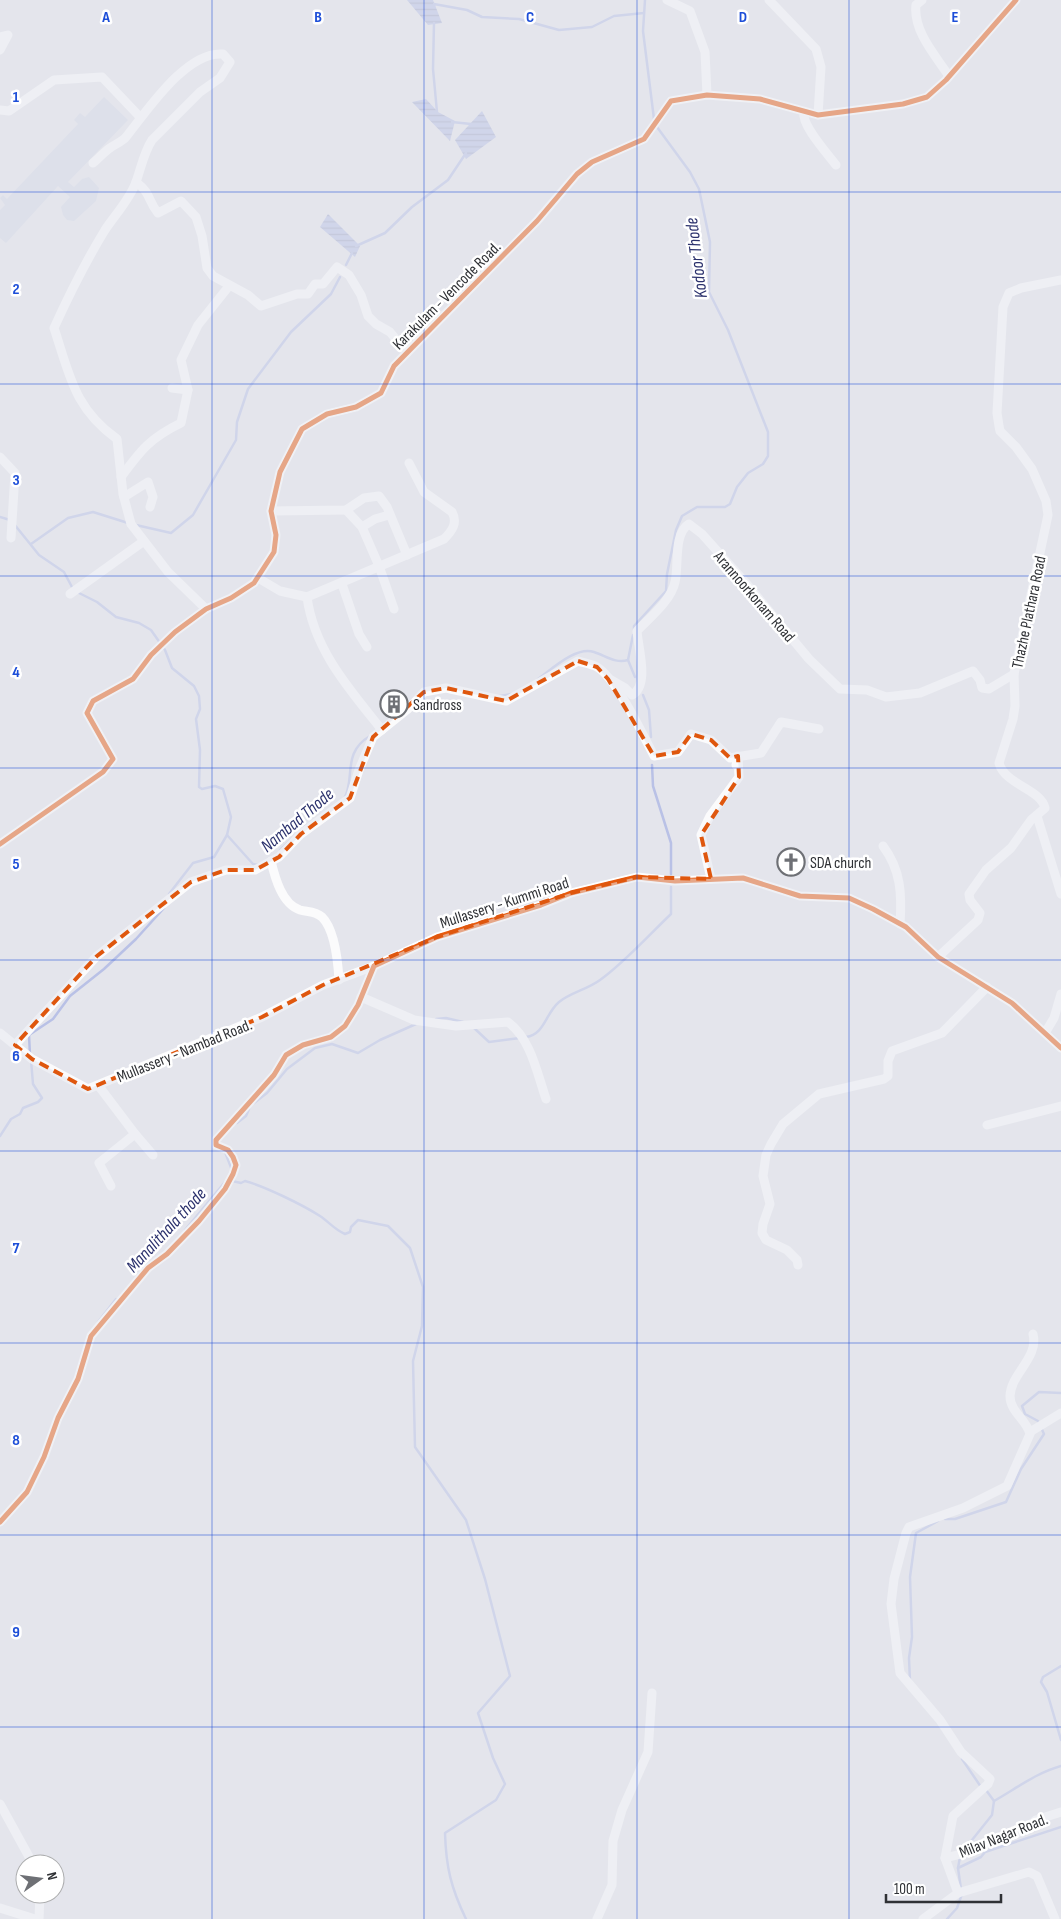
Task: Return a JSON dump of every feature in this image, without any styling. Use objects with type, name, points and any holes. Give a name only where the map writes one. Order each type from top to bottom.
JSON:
[{"type":"street","points":[[769,0],[816,49],[821,67],[818,115]]},
{"type":"street","points":[[922,0],[916,5],[914,17],[928,44],[949,76]]},
{"type":"street","name":"Karakulam - Vencode Road.","points":[[0,844],[103,772],[113,759],[87,713],[94,701],[133,679],[161,644],[206,609],[230,598],[254,583],[258,578],[274,552],[276,535],[271,511],[280,472],[289,450],[302,429],[327,414],[356,407],[380,393],[394,366],[537,221],[577,174],[592,162],[644,139],[671,101],[707,95],[760,99],[818,115],[903,104],[927,97],[949,76],[1016,0]]},
{"type":"street","points":[[671,1],[690,11],[706,52],[707,95]]},
{"type":"street","points":[[0,37],[8,34],[0,50]]},
{"type":"street","points":[[93,163],[109,148],[125,139],[140,117],[169,85],[196,62],[212,53],[223,54],[230,62],[220,78],[200,92],[152,140],[147,149],[144,163],[138,172],[136,182],[104,231],[54,328],[75,394],[99,426],[117,439],[124,497],[132,524],[168,572],[206,609]]},
{"type":"street","points":[[0,110],[9,111],[54,80],[102,77],[140,117]]},
{"type":"street","points":[[804,112],[803,117],[810,129],[836,165]]},
{"type":"street","points":[[136,182],[148,191],[152,206],[158,213],[181,201],[192,211],[202,236],[207,268],[213,276],[248,295],[261,306],[297,294],[308,294],[314,284],[323,284],[337,267],[348,275],[361,295],[368,316],[376,324],[390,332],[407,354]]},
{"type":"street","name":"Thazhe Plathara Road","points":[[1037,816],[1045,808],[1044,804],[1012,780],[1002,770],[999,763],[1014,713],[1014,674],[1048,515],[1046,502],[1032,469],[1016,446],[1000,431],[997,412],[1003,307],[1009,293],[1017,289],[1061,280]]},
{"type":"street","points":[[121,477],[142,450],[158,434],[181,423],[188,390],[181,360],[198,325],[229,286]]},
{"type":"street","points":[[172,388],[188,390]]},
{"type":"street","points":[[0,457],[15,473],[11,538]]},
{"type":"street","points":[[258,578],[280,591],[307,597],[342,584],[379,566],[444,539],[455,524],[452,512],[424,492],[409,463]]},
{"type":"street","points":[[124,497],[148,482],[153,497],[150,507]]},
{"type":"street","points":[[271,511],[346,510],[364,498],[379,496],[387,507],[406,555]]},
{"type":"street","points":[[346,510],[362,527],[379,566],[394,609]]},
{"type":"street","points":[[362,527],[375,519],[389,515]]},
{"type":"street","name":"Arannoorkonam Road","points":[[608,679],[625,688],[632,695],[638,690],[643,665],[638,650],[637,631],[672,590],[680,537],[684,527],[689,524],[702,534],[809,659],[840,689],[867,690],[886,697],[920,693],[973,671],[980,680],[982,688],[989,689],[1014,674]]},
{"type":"street","points":[[70,594],[144,540]]},
{"type":"street","points":[[342,584],[359,634],[367,647]]},
{"type":"street","points":[[307,597],[309,616],[336,672],[382,730]]},
{"type":"street","name":"Arannoorkonam Road","points":[[15,1045],[97,956],[192,882],[226,870],[255,870],[272,861],[279,857],[301,834],[350,798],[373,737],[408,709],[424,692],[446,688],[506,701],[578,661],[597,666],[608,679],[638,725],[654,756],[678,752],[691,734],[711,740],[730,758],[737,761]]},
{"type":"street","points":[[711,879],[701,835],[710,816],[739,777],[737,761],[760,753],[781,722],[819,729]]},
{"type":"street","points":[[938,957],[978,920],[980,913],[970,900],[969,894],[986,870],[1011,848],[1028,824],[1037,816],[1061,894]]},
{"type":"street","points":[[884,846],[895,861],[899,877],[902,903],[900,924]]},
{"type":"street","points":[[272,861],[274,874],[288,904],[316,913],[324,920],[336,956],[338,980]]},
{"type":"street","name":"Mullassery - Kummi Road","points":[[374,966],[437,937],[541,905],[571,893],[637,877],[675,881],[743,878],[800,896],[849,898],[900,924],[938,957],[1012,1003],[1061,1048]]},
{"type":"street","points":[[0,1522],[27,1492],[58,1418],[78,1380],[91,1336],[148,1268],[180,1242],[225,1189],[236,1168],[233,1157],[216,1145],[216,1140],[274,1075],[286,1055],[303,1045],[322,1041],[345,1026],[361,997],[374,966]]},
{"type":"street","name":"Mullassery - Nambad Road.","points":[[0,1033],[32,1059],[88,1089],[262,1017],[323,985],[374,966]]},
{"type":"street","points":[[798,1265],[797,1260],[787,1250],[766,1240],[762,1233],[770,1204],[763,1176],[766,1155],[783,1124],[818,1094],[884,1080],[888,1076],[888,1061],[892,1051],[942,1033],[988,987]]},
{"type":"street","points":[[1045,1033],[1054,1018],[1061,994]]},
{"type":"street","points":[[361,997],[414,1020],[456,1026],[508,1022],[520,1031],[532,1058],[546,1099]]},
{"type":"street","points":[[98,1085],[154,1155]]},
{"type":"street","points":[[987,1125],[1061,1106]]},
{"type":"street","points":[[111,1186],[99,1163],[136,1134]]},
{"type":"street","points":[[1029,1435],[1014,1410],[1010,1395],[1015,1380],[1032,1352],[1033,1334]]},
{"type":"street","points":[[958,1893],[945,1858],[953,1816],[991,1782],[989,1776],[961,1752],[940,1720],[900,1672],[892,1616],[893,1589],[909,1527],[963,1508],[1006,1486],[1029,1435],[1061,1413]]},
{"type":"street","points":[[597,1919],[612,1885],[614,1836],[622,1810],[648,1752],[652,1693]]},
{"type":"street","points":[[0,1804],[27,1854]]},
{"type":"street","name":"Milav Nagar Road.","points":[[945,1858],[962,1854],[1023,1831],[1036,1820],[1061,1812]]},
{"type":"street","points":[[923,1919],[958,1893],[1029,1872],[1037,1876],[1055,1919]]},
{"type":"street","points":[[40,1904],[40,1919]]},
{"type":"street","points":[[0,1908],[35,1919]]},
{"type":"highlighted area","points":[[578,661],[597,667],[608,679],[654,756],[678,752],[691,734],[711,740],[730,758],[738,756],[739,777],[701,835],[711,879],[637,877],[571,893],[437,937],[323,985],[262,1017],[88,1089],[32,1059],[15,1045],[97,956],[191,882],[226,870],[255,870],[279,857],[301,834],[350,798],[373,737],[424,692],[446,688],[506,701]]},
{"type":"shaded area","points":[[104,97],[128,120],[68,182],[74,187],[82,179],[89,177],[99,188],[96,201],[74,221],[67,220],[63,215],[61,207],[70,197],[58,186],[6,243],[0,238],[0,210],[5,205],[0,198],[3,195],[7,199],[78,124],[74,120],[80,113],[85,117]]},
{"type":"water","points":[[407,0],[433,0],[442,23],[428,25]]},
{"type":"water","points":[[426,99],[438,112],[455,121],[450,141],[412,102]]},
{"type":"water","points":[[482,111],[496,137],[466,159],[455,140]]},
{"type":"water","points":[[328,214],[360,246],[355,257],[320,227]]},
{"type":"waterway","name":"Kodoor Thode","points":[[645,0],[643,31],[654,119]]},
{"type":"waterway","points":[[434,7],[434,4],[467,10],[482,17],[519,19],[559,30],[592,27],[614,16],[644,13]]},
{"type":"waterway","points":[[434,23],[433,69],[437,112]]},
{"type":"waterway","points":[[452,122],[471,124]]},
{"type":"waterway","name":"Kodoor Thode","points":[[634,630],[634,626],[666,591],[667,574],[676,530],[682,516],[697,507],[725,507],[730,504],[737,487],[748,473],[763,464],[768,456],[768,432],[728,330],[709,292],[710,242],[699,189],[690,172],[657,127]]},
{"type":"waterway","points":[[356,246],[385,233],[412,207],[448,180],[466,153]]},
{"type":"waterway","points":[[346,265],[352,253]]},
{"type":"waterway","points":[[136,525],[171,533],[193,515],[236,440],[237,422],[248,389],[291,332],[331,294],[340,277]]},
{"type":"waterway","points":[[31,544],[68,518],[93,512],[128,523]]},
{"type":"waterway","points":[[0,517],[10,520]]},
{"type":"waterway","points":[[14,524],[39,555],[64,572],[73,589]]},
{"type":"waterway","points":[[77,592],[97,602],[116,617],[139,623],[151,630],[165,650],[172,668],[194,686],[199,696],[200,709],[196,719],[200,750],[199,787],[202,789],[215,786],[223,789],[231,817],[227,835]]},
{"type":"waterway","name":"Nambad Thode","points":[[538,679],[564,660],[580,652],[594,652],[619,661],[628,660],[633,635]]},
{"type":"waterway","points":[[628,660],[635,677]]},
{"type":"waterway","name":"Nambad Thode","points":[[500,696],[511,694]]},
{"type":"waterway","points":[[643,695],[649,710],[651,737]]},
{"type":"waterway","name":"Nambad Thode","points":[[344,799],[355,750],[370,736]]},
{"type":"waterway","points":[[652,765],[653,786],[671,843],[671,874]]},
{"type":"waterway","name":"Nambad Thode","points":[[280,850],[307,825]]},
{"type":"waterway","name":"Nambad Thode","points":[[169,894],[193,863],[214,857],[227,835],[253,864],[258,865]]},
{"type":"waterway","points":[[526,1037],[541,1028],[559,1002],[595,983],[609,973],[671,914],[671,887]]},
{"type":"waterway","name":"Nambad Thode","points":[[30,1055],[29,1035],[53,1019],[70,996],[104,969],[136,939],[164,908]]},
{"type":"waterway","name":"Manalithala thode","points":[[436,1019],[446,1018],[463,1022]]},
{"type":"waterway","name":"Manalithala thode","points":[[254,1103],[267,1093],[287,1069],[315,1048],[332,1044],[358,1053],[380,1040],[416,1024]]},
{"type":"waterway","name":"Manalithala thode","points":[[474,1028],[489,1042],[520,1038]]},
{"type":"waterway","name":"Nambad Thode","points":[[0,1136],[11,1119],[20,1114],[23,1108],[38,1102],[42,1098],[33,1084],[31,1060]]},
{"type":"waterway","name":"Manalithala thode","points":[[237,1123],[246,1116],[249,1109]]},
{"type":"waterway","name":"Manalithala thode","points":[[225,1152],[232,1170]]},
{"type":"waterway","points":[[232,1181],[241,1183],[245,1181],[283,1196],[320,1216],[345,1234],[350,1232],[351,1227],[358,1220],[388,1226],[410,1248],[423,1287],[422,1326],[413,1361],[415,1447],[466,1520],[485,1579],[510,1676],[478,1713],[493,1758],[505,1784],[496,1800],[445,1833],[450,1877],[466,1919]]},
{"type":"waterway","name":"Manalithala thode","points":[[185,1230],[225,1182]]},
{"type":"waterway","name":"Manalithala thode","points":[[98,1322],[116,1299]]},
{"type":"waterway","points":[[945,1519],[955,1519],[1006,1502],[1021,1469],[1044,1434],[1038,1421],[1025,1414],[1022,1406],[1039,1392],[1061,1393]]},
{"type":"waterway","points":[[910,1681],[909,1658],[912,1637],[910,1577],[916,1533],[938,1521]]},
{"type":"waterway","points":[[1061,1666],[1043,1677],[1041,1682],[1047,1692],[1061,1740]]},
{"type":"waterway","points":[[962,1759],[981,1787]]},
{"type":"waterway","points":[[964,1850],[992,1815],[994,1801],[1035,1777],[1061,1766]]},
{"type":"waterway","points":[[986,1790],[994,1801]]},
{"type":"waterway","points":[[961,1889],[958,1868],[981,1857],[985,1852],[1061,1827]]},
{"type":"waterway","points":[[958,1868],[960,1857]]},
{"type":"waterway","points":[[947,1919],[957,1908],[962,1894]]},
{"type":"cycle path","points":[[0,844],[103,772],[113,759],[87,713],[93,701],[133,679],[151,655],[175,632],[206,609],[231,598],[254,583],[274,552],[276,535],[271,511],[280,472],[302,429],[327,414],[356,407],[381,393],[394,366],[537,221],[577,174],[592,162],[644,139],[671,101],[707,95],[760,99],[818,115],[903,104],[927,97],[946,80],[1016,0]]},
{"type":"cycle path","points":[[0,1522],[27,1492],[44,1457],[58,1418],[78,1379],[91,1336],[148,1268],[167,1254],[199,1221],[225,1189],[236,1165],[228,1150],[216,1145],[216,1140],[274,1075],[286,1055],[303,1045],[331,1037],[345,1026],[358,1005],[374,966],[437,937],[541,905],[571,893],[637,877],[675,881],[743,878],[800,896],[849,898],[873,909],[906,927],[938,957],[1012,1003],[1061,1048]]},
{"type":"place","name":"Sandross","points":[[394,704]]},
{"type":"place","name":"SDA church","points":[[791,862]]}]
